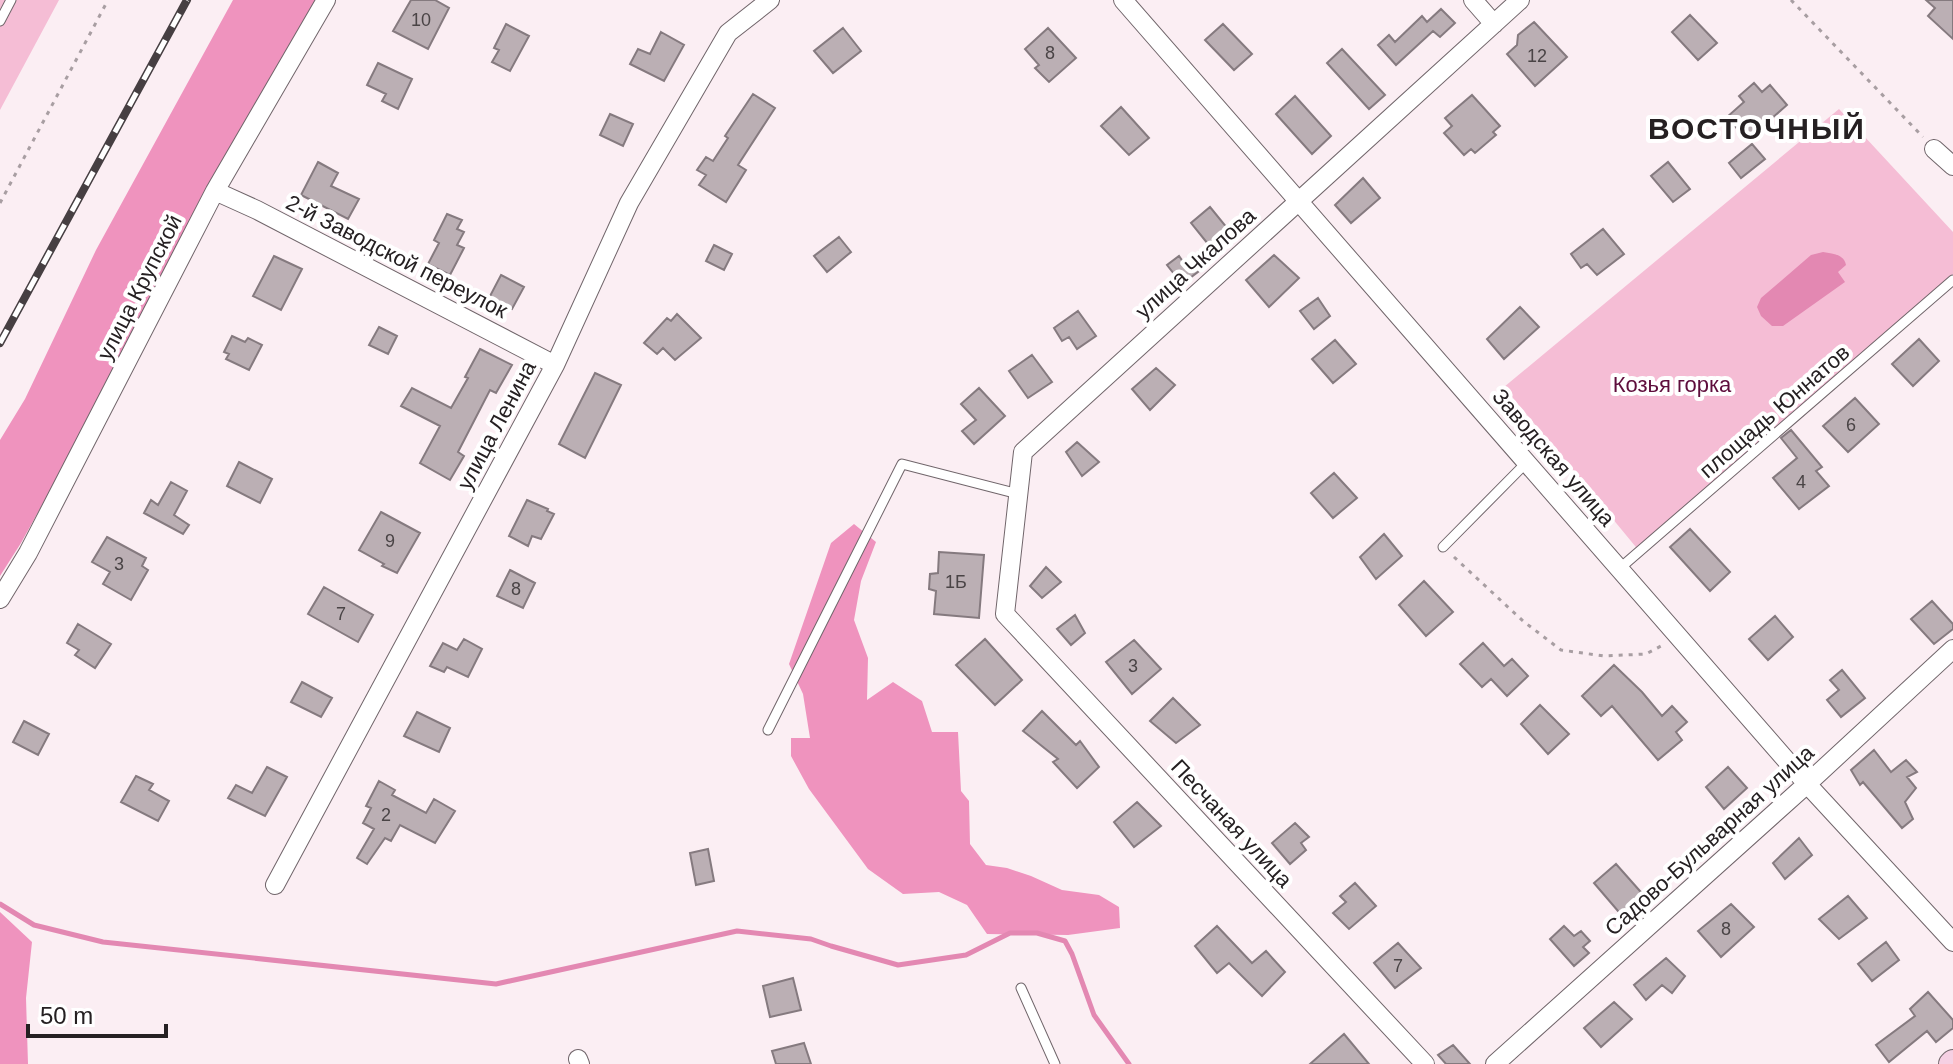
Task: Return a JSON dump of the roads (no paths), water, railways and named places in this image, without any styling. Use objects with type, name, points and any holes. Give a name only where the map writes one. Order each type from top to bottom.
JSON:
[{"type":"street","name":"улица Крупской","points":[[0,599],[28,553],[215,191],[326,0]]},
{"type":"street","name":"улица Ленина","points":[[275,885],[555,365],[629,203],[728,33],[770,0]]},
{"type":"street","name":"Заводская улица","points":[[1123,0],[1807,784],[1953,942]]},
{"type":"street","points":[[1473,0],[1494,24]]},
{"type":"street","name":"улица Чкалова","points":[[1005,614],[1023,452],[1520,0]]},
{"type":"street","points":[[1934,149],[1953,166]]},
{"type":"street","name":"2-й Заводской переулок","points":[[215,191],[555,365]]},
{"type":"street","name":"Песчаная улица","points":[[1005,614],[1425,1064]]},
{"type":"street","name":"Садово-Бульварная улица","points":[[1495,1064],[1953,649]]},
{"type":"lane","points":[[0,21],[11,0]]},
{"type":"lane","name":"площадь Юннатов","points":[[1619,569],[1953,280]]},
{"type":"lane","points":[[1443,547],[1527,462]]},
{"type":"lane","points":[[768,730],[902,464],[1018,494]]},
{"type":"lane","points":[[1021,988],[1055,1064]]},
{"type":"waterway","points":[[0,904],[34,925],[103,942],[496,984],[737,931],[811,939],[898,965],[966,955],[1010,933],[1037,933],[1065,941],[1094,1015],[1129,1064]]},
{"type":"railway","points":[[0,343],[187,0]]},
{"type":"district","name":"ВОСТОЧНЫЙ","points":[[1757,129]]},
{"type":"park label","name":"Козья горка","points":[[1672,384]]}]
